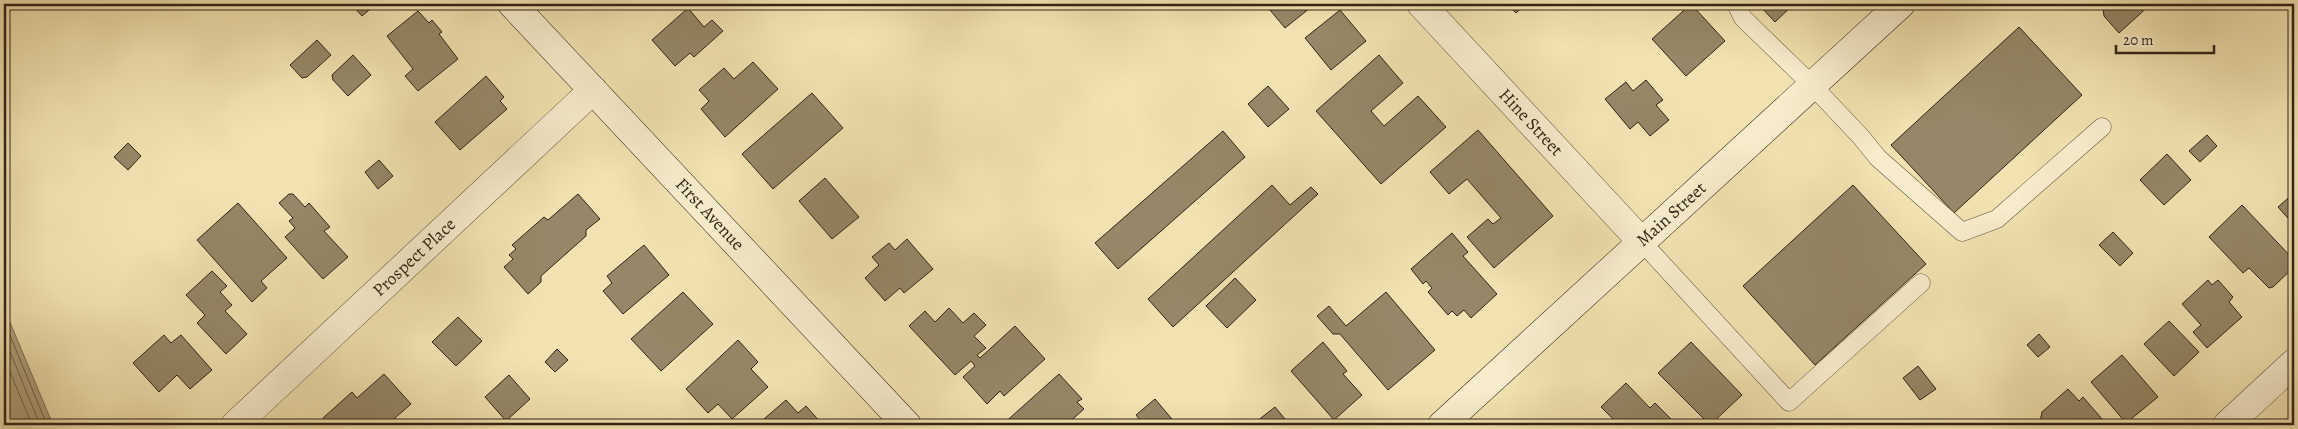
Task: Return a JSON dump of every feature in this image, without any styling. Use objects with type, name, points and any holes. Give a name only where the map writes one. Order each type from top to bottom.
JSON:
[{"type":"street","name":"First Avenue","points":[[512,4],[907,425]]},
{"type":"street","name":"Hine Street","points":[[1421,4],[1641,241]]},
{"type":"street","name":"Main Street","points":[[1442,425],[1901,4]]},
{"type":"street","name":"Prospect Place","points":[[235,425],[593,90]]},
{"type":"street","points":[[2227,425],[2294,364]]},
{"type":"lane","points":[[1736,4],[1743,18],[1812,85],[1878,158],[1962,232],[1997,219],[2102,127]]},
{"type":"lane","points":[[1641,241],[1789,402],[1921,283]]},
{"type":"water","points":[[4,308],[53,425],[4,425]]},
{"type":"building","points":[[351,4],[376,4],[362,16]]},
{"type":"building","points":[[1265,4],[1315,4],[1285,28]]},
{"type":"building","points":[[1507,4],[1526,4],[1516,13]]},
{"type":"building","points":[[1691,4],[1725,41],[1686,76],[1652,39]]},
{"type":"building","points":[[1758,4],[1794,4],[1775,22]]},
{"type":"building","points":[[2099,4],[2151,4],[2119,33],[2104,16],[2103,9]]},
{"type":"building","points":[[688,8],[704,27],[712,20],[723,31],[694,57],[690,53],[675,66],[652,40]]},
{"type":"building","points":[[1340,10],[1366,41],[1331,70],[1305,38]]},
{"type":"building","points":[[418,11],[429,23],[432,20],[442,32],[439,34],[458,59],[418,91],[405,76],[413,69],[387,36]]},
{"type":"building","points":[[2019,27],[2082,95],[1954,213],[1891,145]]},
{"type":"building","points":[[317,40],[331,55],[307,77],[302,78],[290,65]]},
{"type":"building","points":[[353,55],[371,75],[348,96],[333,80],[332,75]]},
{"type":"building","points":[[1379,55],[1403,83],[1371,111],[1384,126],[1418,96],[1446,127],[1381,184],[1316,111]]},
{"type":"building","points":[[753,62],[778,89],[725,137],[701,109],[709,101],[699,90],[724,68],[734,79]]},
{"type":"building","points":[[486,76],[504,97],[500,101],[507,109],[460,150],[435,122]]},
{"type":"building","points":[[1646,80],[1663,100],[1656,105],[1669,120],[1650,136],[1638,122],[1630,129],[1605,99],[1626,82],[1633,91]]},
{"type":"building","points":[[1268,86],[1289,109],[1268,127],[1248,104]]},
{"type":"building","points":[[812,93],[843,128],[773,189],[742,154]]},
{"type":"building","points":[[1478,130],[1553,216],[1494,268],[1467,237],[1488,219],[1493,224],[1501,218],[1467,179],[1449,194],[1430,172]]},
{"type":"building","points":[[1223,131],[1245,157],[1118,269],[1095,243]]},
{"type":"building","points":[[2207,135],[2217,146],[2200,162],[2189,151]]},
{"type":"building","points":[[128,143],[141,156],[128,170],[114,157]]},
{"type":"building","points":[[2167,154],[2191,180],[2164,205],[2140,180]]},
{"type":"building","points":[[379,160],[393,176],[378,189],[365,172]]},
{"type":"building","points":[[825,178],[859,217],[832,239],[799,201]]},
{"type":"building","points":[[1272,185],[1290,205],[1311,187],[1318,194],[1173,327],[1148,299]]},
{"type":"building","points":[[1853,185],[1926,264],[1815,365],[1743,286]]},
{"type":"building","points":[[2294,193],[2294,225],[2278,207]]},
{"type":"building","points":[[289,194],[293,194],[305,207],[309,203],[330,227],[324,231],[348,257],[323,279],[285,237],[295,228],[289,221],[293,218],[279,203]]},
{"type":"building","points":[[578,194],[600,219],[586,230],[586,236],[541,276],[541,282],[528,294],[504,267],[513,259],[509,255],[516,249],[512,245],[544,217],[548,220]]},
{"type":"building","points":[[238,203],[287,258],[261,281],[267,288],[252,302],[197,240]]},
{"type":"building","points":[[2242,205],[2294,260],[2294,267],[2273,287],[2269,288],[2249,268],[2243,273],[2209,237]]},
{"type":"building","points":[[2113,232],[2133,253],[2120,266],[2099,245]]},
{"type":"building","points":[[1452,233],[1468,252],[1463,256],[1497,294],[1471,318],[1464,310],[1457,316],[1452,311],[1448,315],[1428,292],[1432,288],[1426,281],[1423,284],[1411,269]]},
{"type":"building","points":[[907,239],[933,269],[904,293],[900,288],[885,301],[865,278],[879,265],[872,257],[889,243],[895,250]]},
{"type":"building","points":[[644,245],[669,275],[623,314],[603,291],[612,283],[607,276]]},
{"type":"building","points":[[212,271],[227,286],[220,292],[232,305],[225,311],[247,334],[226,354],[197,323],[205,315],[186,295]]},
{"type":"building","points":[[1235,278],[1256,300],[1227,328],[1206,306]]},
{"type":"building","points":[[2208,280],[2212,285],[2218,280],[2233,297],[2229,302],[2242,317],[2207,348],[2193,332],[2201,325],[2182,304]]},
{"type":"building","points":[[683,292],[713,324],[661,371],[631,339]]},
{"type":"building","points":[[1386,292],[1435,350],[1388,390],[1340,334],[1333,334],[1317,316],[1329,306],[1346,326]]},
{"type":"building","points":[[949,308],[963,323],[974,313],[986,325],[974,336],[986,348],[977,355],[980,358],[1015,326],[1045,359],[1004,396],[1000,391],[987,404],[963,377],[975,366],[971,361],[955,375],[909,326],[925,311],[935,322]]},
{"type":"building","points":[[458,317],[482,341],[456,366],[432,342]]},
{"type":"building","points":[[2169,321],[2199,352],[2174,376],[2144,344]]},
{"type":"building","points":[[2039,334],[2050,347],[2038,357],[2027,345]]},
{"type":"building","points":[[164,335],[171,343],[181,335],[212,370],[190,389],[177,375],[159,392],[133,363]]},
{"type":"building","points":[[738,340],[758,362],[751,369],[768,387],[732,419],[718,404],[708,413],[686,389]]},
{"type":"building","points":[[1323,342],[1347,371],[1343,374],[1362,395],[1334,420],[1291,371]]},
{"type":"building","points":[[1691,342],[1742,395],[1710,425],[1658,373]]},
{"type":"building","points":[[557,349],[568,360],[555,372],[545,362]]},
{"type":"building","points":[[2122,355],[2158,397],[2126,423],[2091,382]]},
{"type":"building","points":[[1918,366],[1936,389],[1920,400],[1903,378]]},
{"type":"building","points":[[384,374],[411,404],[387,425],[329,425],[323,418],[352,392],[357,398]]},
{"type":"building","points":[[1059,374],[1082,399],[1077,402],[1084,409],[1066,425],[1002,425]]},
{"type":"building","points":[[509,375],[530,399],[506,421],[485,397]]},
{"type":"building","points":[[1626,383],[1650,408],[1655,403],[1671,419],[1664,425],[1619,425],[1601,407]]},
{"type":"building","points":[[2068,389],[2079,401],[2083,397],[2102,419],[2102,425],[2043,425],[2040,422],[2042,412]]},
{"type":"building","points":[[1155,399],[1177,425],[1144,425],[1136,415]]},
{"type":"building","points":[[786,400],[798,413],[806,406],[822,424],[757,425]]},
{"type":"building","points":[[1275,407],[1290,425],[1252,425]]}]
